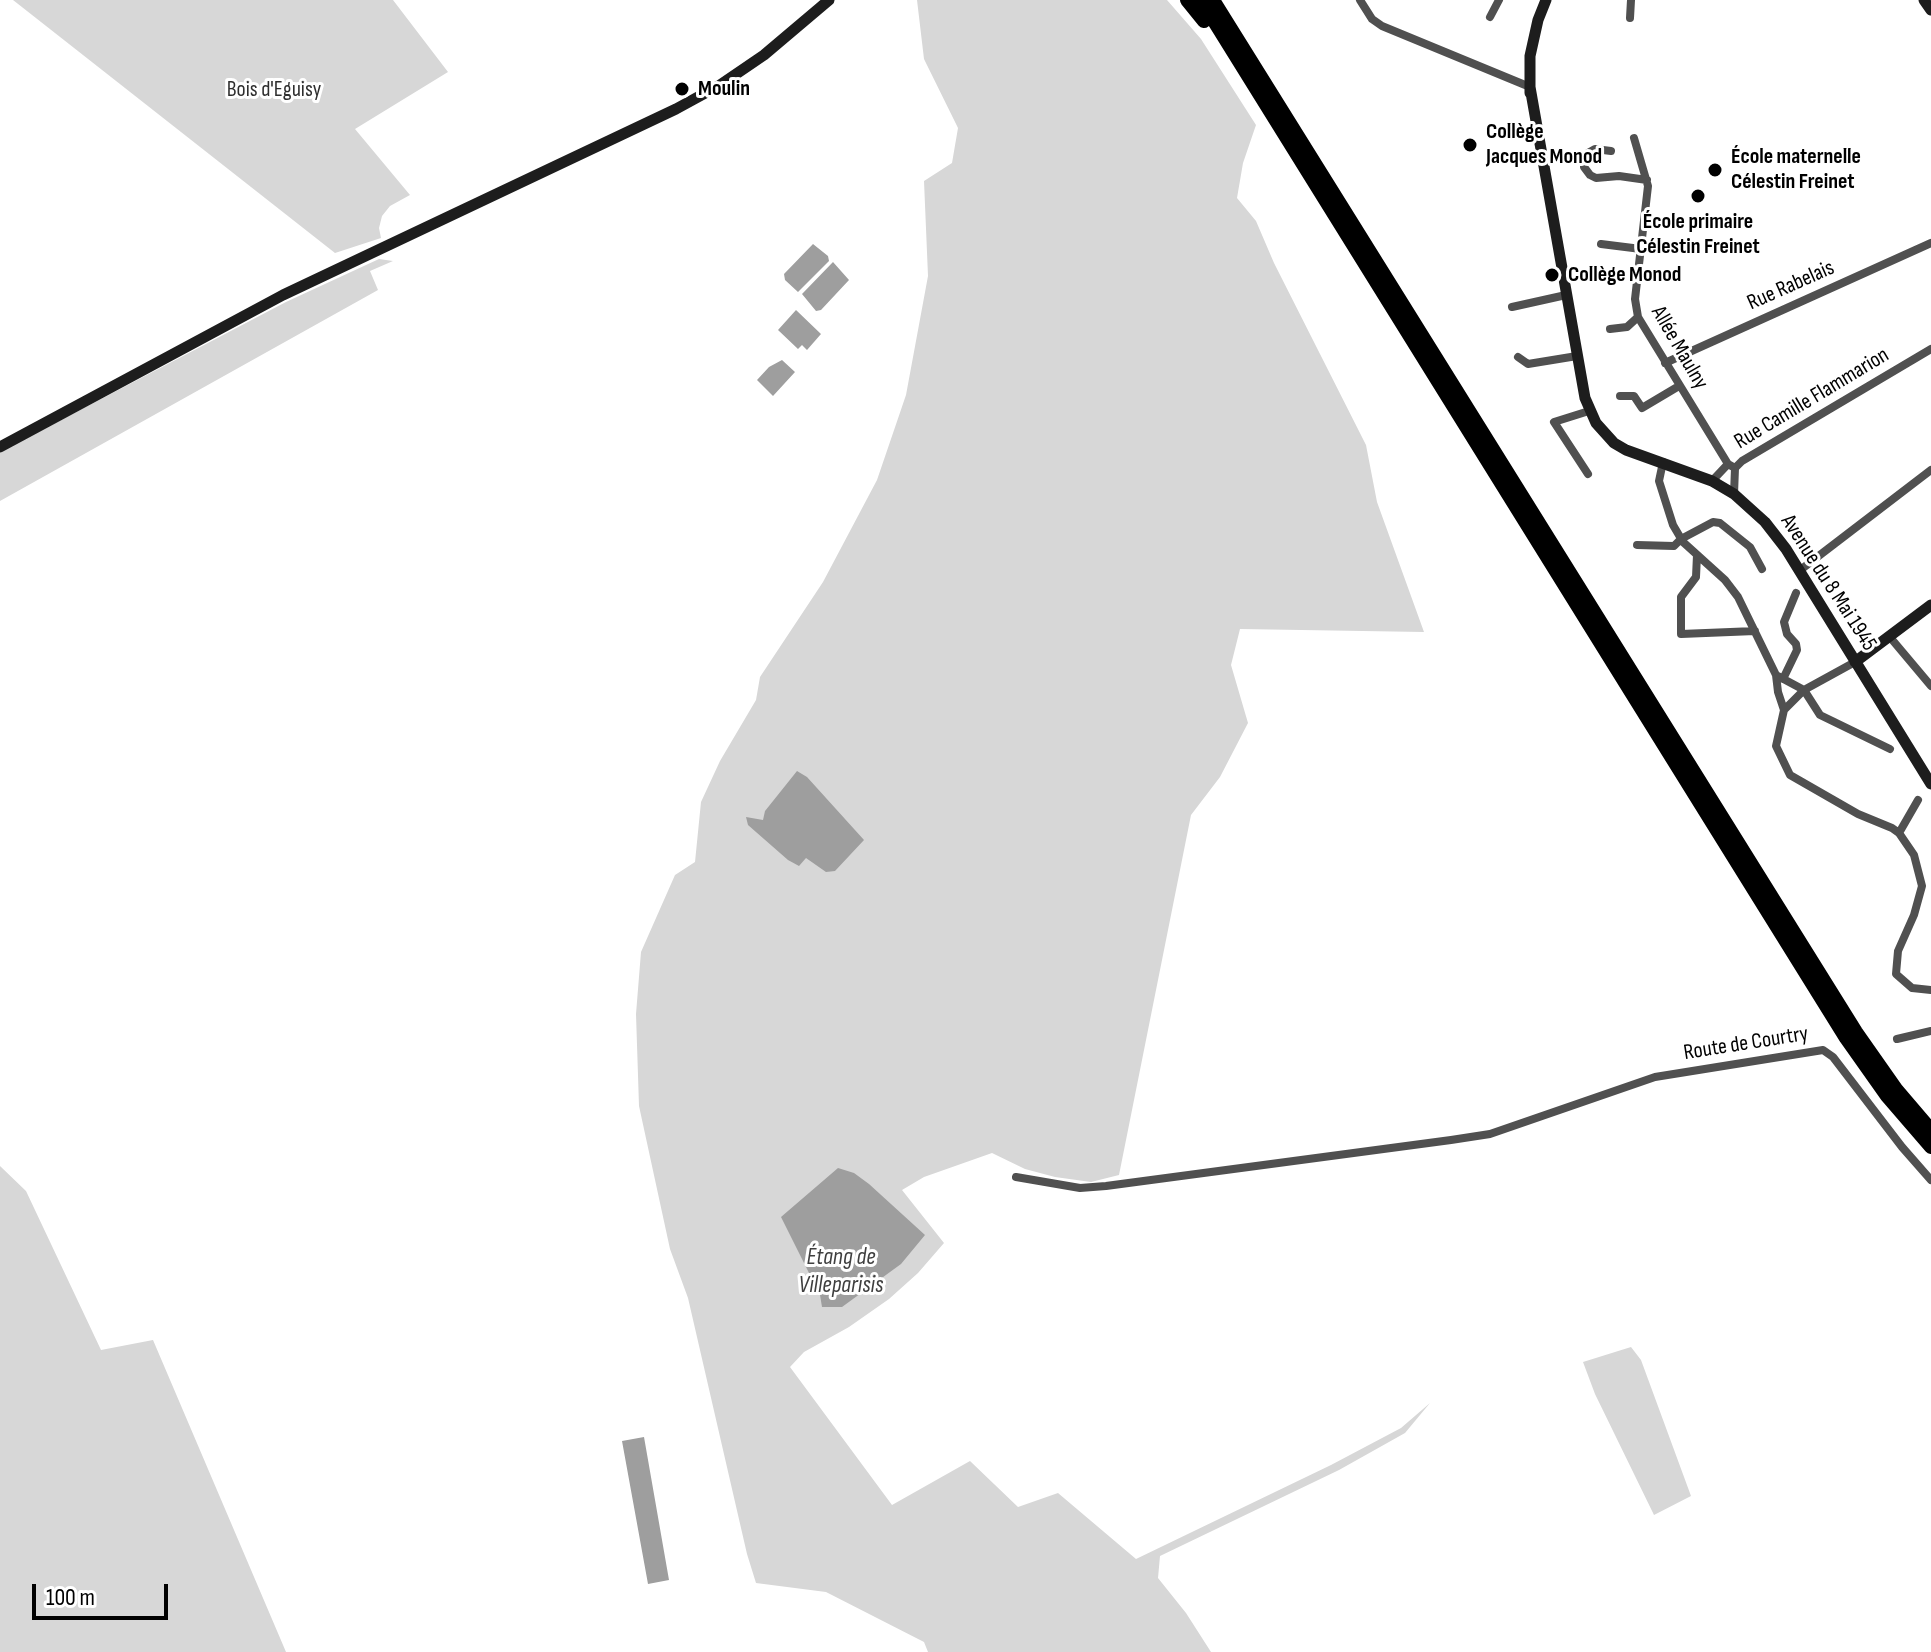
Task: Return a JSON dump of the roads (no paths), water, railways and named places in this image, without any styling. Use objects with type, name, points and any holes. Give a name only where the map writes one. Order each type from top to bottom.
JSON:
[{"type":"highway","points":[[1187,0],[1225,53],[1248,66]]},
{"type":"highway","points":[[1201,0],[1248,66],[1856,1032],[1896,1089],[1931,1130]]},
{"type":"highway","points":[[1213,0],[1248,66],[1846,1038],[1904,1118],[1931,1147]]},
{"type":"highway","points":[[1223,0],[1247,39],[1248,66]]},
{"type":"highway","points":[[1904,1118],[1916,1141],[1931,1158]]},
{"type":"street","points":[[0,447],[283,295],[698,97],[764,55],[829,0]]},
{"type":"street","points":[[1360,0],[1372,19],[1382,26],[1530,87]]},
{"type":"street","points":[[1490,17],[1499,0]]},
{"type":"street","name":"Avenue du 8 Mai 1945","points":[[1546,0],[1530,56],[1530,112],[1589,411],[1614,443],[1712,481],[1734,494],[1765,522],[1799,571],[1931,784]]},
{"type":"street","points":[[1630,18],[1631,0]]},
{"type":"street","points":[[1924,0],[1931,10]]},
{"type":"street","name":"Allée Maulny","points":[[1634,138],[1647,180],[1635,299],[1638,317],[1731,466]]},
{"type":"street","points":[[1611,151],[1595,149],[1588,153],[1584,167],[1590,175],[1596,178],[1619,176],[1647,180]]},
{"type":"street","name":"Rue Rabelais","points":[[1665,363],[1931,243]]},
{"type":"street","points":[[1601,244],[1641,249]]},
{"type":"street","points":[[1512,307],[1566,295]]},
{"type":"street","points":[[1610,329],[1627,327],[1638,317]]},
{"type":"street","name":"Rue Camille Flammarion","points":[[1734,494],[1731,466],[1931,349]]},
{"type":"street","points":[[1518,357],[1528,364],[1577,356]]},
{"type":"street","points":[[1620,396],[1634,396],[1642,408],[1679,386]]},
{"type":"street","points":[[1588,474],[1554,422],[1589,411]]},
{"type":"street","points":[[1663,462],[1659,481],[1673,525],[1681,539],[1725,580],[1738,597],[1764,656],[1780,677],[1804,690],[1820,715],[1890,749]]},
{"type":"street","points":[[1712,481],[1731,466]]},
{"type":"street","points":[[1799,571],[1931,470]]},
{"type":"street","points":[[1637,545],[1674,546],[1713,522],[1720,523],[1750,547],[1762,569]]},
{"type":"street","points":[[1697,555],[1696,577],[1681,597],[1681,634],[1755,631]]},
{"type":"street","points":[[1796,593],[1784,622],[1797,650],[1780,677],[1778,692],[1784,710],[1776,746],[1790,775],[1858,814],[1899,833],[1914,855],[1922,886],[1914,915],[1898,951],[1896,974],[1912,988],[1931,990]]},
{"type":"street","points":[[1784,710],[1804,690],[1855,662],[1931,605]]},
{"type":"street","points":[[1889,636],[1931,686]]},
{"type":"street","points":[[1899,833],[1918,800]]},
{"type":"street","points":[[1897,1039],[1931,1031]]},
{"type":"street","name":"Route de Courtry","points":[[1016,1177],[1080,1188],[1106,1186],[1421,1145],[1490,1134],[1655,1077],[1823,1050],[1833,1057],[1931,1180]]},
{"type":"water","points":[[813,244],[828,256],[829,261],[798,292],[785,280],[784,274]]},
{"type":"water","points":[[833,262],[849,280],[821,310],[816,311],[802,294]]},
{"type":"water","points":[[796,310],[821,334],[807,350],[802,345],[798,349],[778,330]]},
{"type":"water","points":[[782,360],[795,372],[773,396],[757,380],[769,367]]},
{"type":"water","points":[[797,771],[807,777],[864,840],[835,871],[826,872],[806,858],[799,866],[748,825],[746,817],[763,820],[765,811]]},
{"type":"water","name":"Étang de Villeparisis","points":[[838,1168],[854,1173],[869,1184],[925,1235],[901,1264],[842,1307],[822,1307],[820,1295],[781,1217]]},
{"type":"water","points":[[644,1437],[669,1580],[648,1584],[622,1441]]},
{"type":"place","name":"Moulin","points":[[682,89]]},
{"type":"place","name":"Collège Jacques Monod","points":[[1470,145]]},
{"type":"place","name":"École maternelle Célestin Freinet","points":[[1715,170]]},
{"type":"place","name":"École primaire Célestin Freinet","points":[[1698,196]]},
{"type":"place","name":"Collège Monod","points":[[1552,275]]},
{"type":"park label","name":"Bois d'Eguisy","points":[[274,90]]}]
